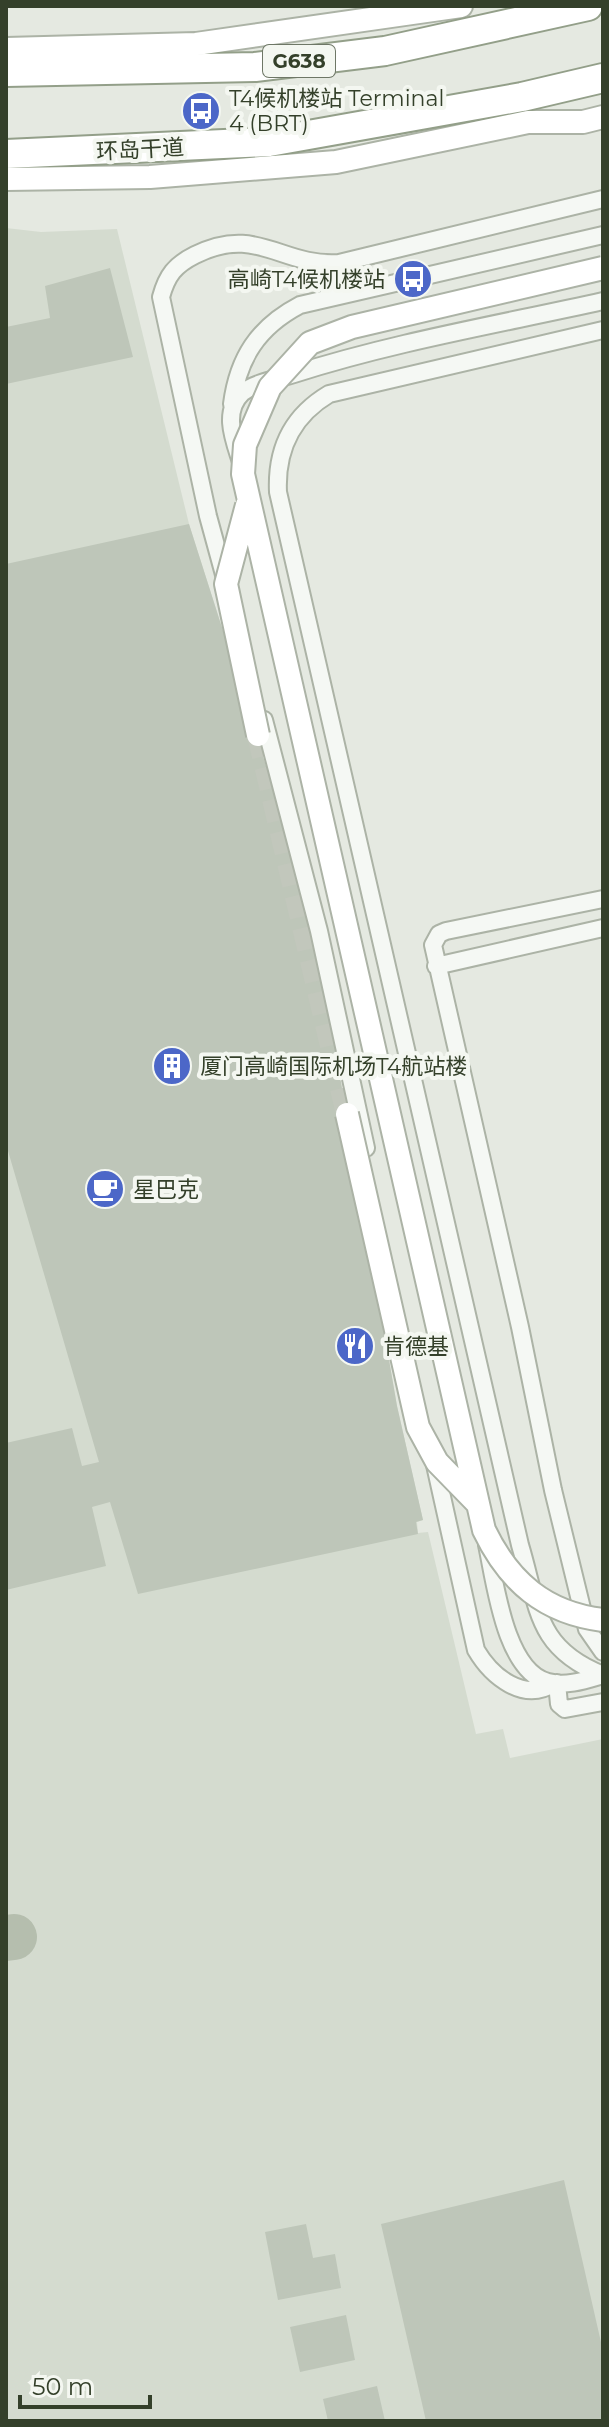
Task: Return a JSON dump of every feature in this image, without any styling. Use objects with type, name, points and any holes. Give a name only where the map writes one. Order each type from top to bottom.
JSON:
[{"type":"highway","name":"G638","points":[[6,72],[255,67],[385,51],[512,15],[588,6]]},
{"type":"highway","name":"环岛干道","points":[[6,154],[269,142],[525,110],[603,78]]},
{"type":"street","points":[[6,49],[196,44],[461,6]]},
{"type":"street","points":[[6,179],[150,177],[336,162],[525,110],[583,122],[603,117]]},
{"type":"street","points":[[603,199],[339,263],[307,263],[250,243],[223,244],[200,252],[173,268],[161,297],[208,516],[319,931],[472,1636],[482,1660],[509,1684],[533,1691],[556,1683],[603,1675]]},
{"type":"street","points":[[556,1683],[538,1678],[522,1663],[502,1615],[265,543],[231,430],[231,412],[238,369],[245,353],[274,321],[300,305],[603,235]]},
{"type":"street","points":[[603,268],[352,327],[310,343],[270,387],[245,445],[243,474],[476,1502],[497,1556],[515,1580],[553,1607],[603,1620]]},
{"type":"street","points":[[231,412],[241,394],[253,386],[315,367],[603,301]]},
{"type":"street","points":[[603,330],[329,394],[298,419],[280,453],[277,472],[288,538],[520,1545],[543,1627],[552,1642],[573,1662],[603,1675]]},
{"type":"street","points":[[248,504],[226,584],[258,735]]},
{"type":"street","points":[[603,899],[446,931],[433,945],[520,1327],[553,1490],[587,1629],[603,1652]]},
{"type":"street","points":[[436,966],[603,928]]},
{"type":"street","points":[[347,1114],[418,1427],[437,1462],[476,1502]]},
{"type":"street","points":[[556,1683],[559,1704],[565,1709],[603,1702]]},
{"type":"shaded area","points":[[6,228],[41,232],[117,229],[189,524],[294,854],[330,1019],[397,1406],[423,1520],[417,1522],[418,1533],[428,1532],[476,1734],[503,1729],[510,1758],[603,1739],[603,2421],[6,2421]]},
{"type":"building","points":[[110,268],[133,357],[6,384],[6,327],[50,318],[45,286]]},
{"type":"building","name":"厦门高崎国际机场T4航站楼","points":[[189,524],[294,854],[330,1019],[397,1406],[423,1520],[416,1522],[418,1534],[138,1594],[110,1502],[92,1507],[106,1566],[6,1590],[6,1443],[72,1428],[82,1466],[99,1462],[6,1144],[6,564]]},
{"type":"building","points":[[564,2180],[603,2351],[603,2421],[426,2421],[381,2224]]},
{"type":"building","points":[[306,2224],[313,2258],[335,2254],[341,2288],[278,2300],[265,2232]]},
{"type":"building","points":[[346,2315],[355,2360],[300,2372],[290,2327]]},
{"type":"building","points":[[377,2386],[385,2421],[328,2421],[323,2399]]},
{"type":"taxiway","points":[[6,1938],[14,1937]]},
{"type":"tunnel","points":[[258,735],[347,1114]]},
{"type":"place","name":"T4候机楼站 Terminal 4 (BRT)","points":[[201,111]]},
{"type":"place","name":"高崎T4候机楼站","points":[[413,279]]},
{"type":"place","name":"厦门高崎国际机场T4航站楼","points":[[172,1066]]},
{"type":"place","name":"星巴克","points":[[105,1189]]},
{"type":"place","name":"肯德基","points":[[355,1346]]}]
